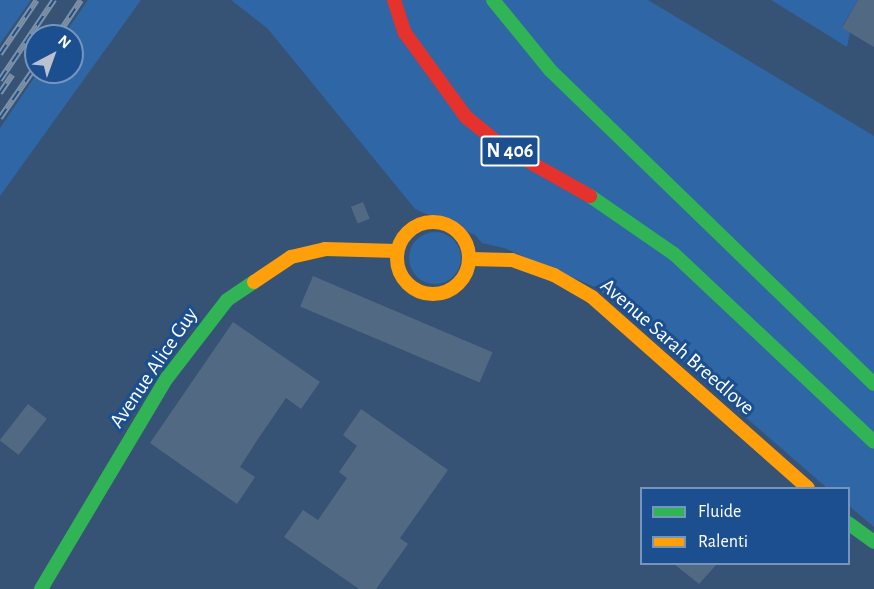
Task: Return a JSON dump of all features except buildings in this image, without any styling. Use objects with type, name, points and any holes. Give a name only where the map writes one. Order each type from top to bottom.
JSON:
[{"type":"main road","name":"N 406","points":[[394,0],[405,33],[423,62],[466,117],[503,147],[610,207],[674,254],[874,442]]},
{"type":"main road","points":[[493,0],[550,70],[874,384]]},
{"type":"main road","points":[[443,223],[465,240],[470,259],[463,279],[452,290],[422,293],[402,276],[398,251],[415,227],[443,223]]},
{"type":"main road","name":"Avenue Alice Guy","points":[[41,589],[167,378],[227,300],[291,257],[325,249],[398,251]]},
{"type":"main road","name":"Avenue Sarah Breedlove","points":[[470,259],[512,260],[554,275],[592,297],[806,487]]},
{"type":"main road","points":[[850,525],[874,542]]},
{"type":"shaded area","points":[[0,0],[31,0],[0,44]]},
{"type":"shaded area","points":[[88,0],[141,0],[84,79],[84,24],[71,24]]},
{"type":"shaded area","points":[[231,0],[648,0],[874,136],[874,527],[850,507],[850,487],[826,487],[597,288],[504,248],[482,243],[475,235],[415,209],[268,29]]},
{"type":"shaded area","points":[[771,0],[858,0],[842,27],[850,33],[847,47]]},
{"type":"shaded area","points":[[30,84],[81,84],[0,196],[0,128]]},
{"type":"shaded area","points":[[435,232],[445,234],[453,240],[459,248],[461,258],[459,268],[453,276],[445,282],[435,284],[425,282],[417,276],[411,268],[409,258],[411,248],[417,240],[425,234]]},
{"type":"railway","points":[[0,54],[37,0]]},
{"type":"railway","points":[[0,80],[54,0]]},
{"type":"railway","points":[[65,24],[81,0]]},
{"type":"railway","points":[[0,93],[12,75]]},
{"type":"railway","points":[[0,118],[24,83]]},
{"type":"traffic: fast","points":[[493,0],[550,70],[874,384]]},
{"type":"traffic: fast","points":[[590,196],[674,254],[874,442]]},
{"type":"traffic: fast","points":[[41,589],[167,378],[227,300],[254,282]]},
{"type":"traffic: fast","points":[[850,524],[874,542]]},
{"type":"traffic: slow","points":[[433,222],[453,228],[463,238],[469,258],[463,278],[453,288],[433,294],[413,288],[403,278],[397,258],[403,238],[413,228],[433,222]]},
{"type":"traffic: slow","points":[[254,282],[291,257],[325,249],[397,251]]},
{"type":"traffic: slow","points":[[470,259],[512,260],[554,275],[592,297],[807,487]]},
{"type":"traffic: jam","points":[[394,0],[405,33],[466,117],[503,147],[590,196]]}]
